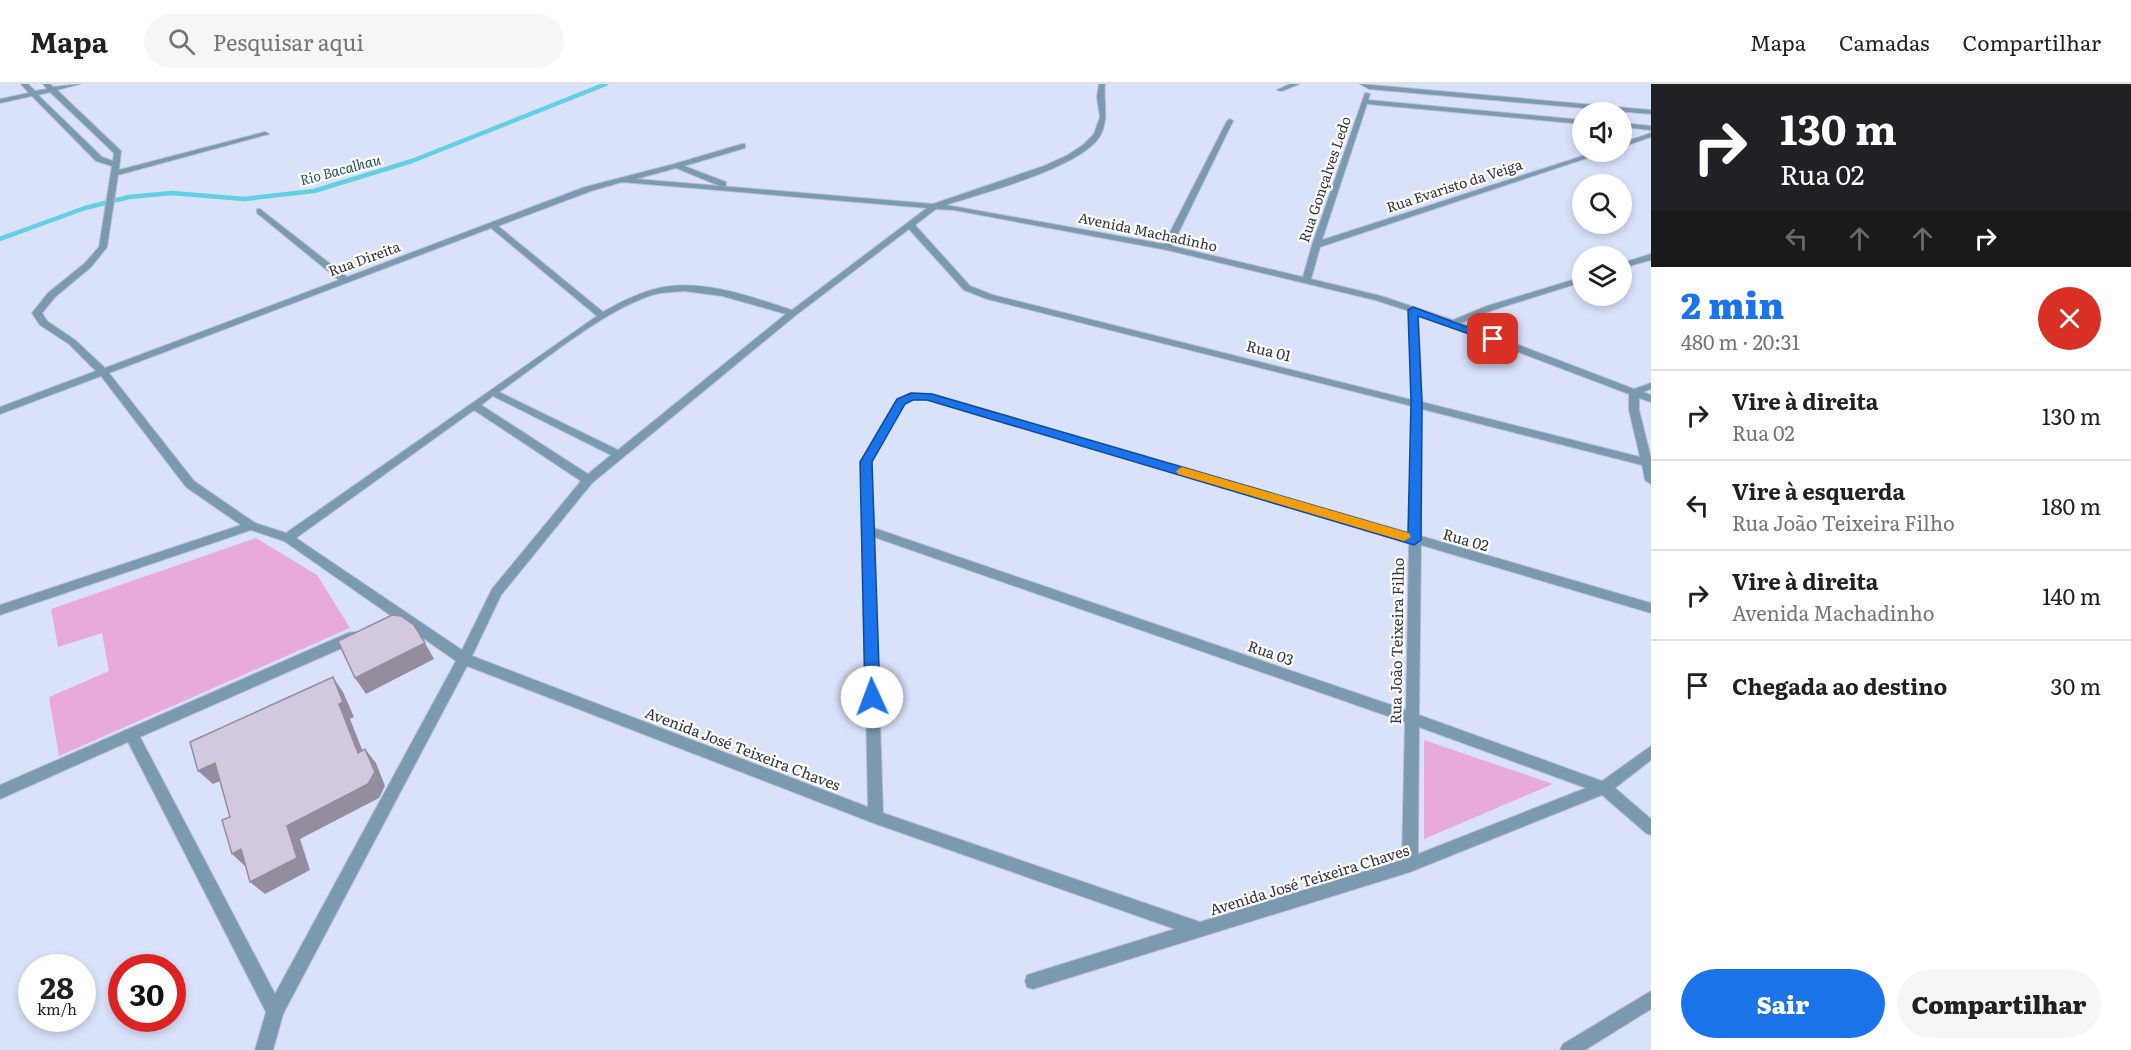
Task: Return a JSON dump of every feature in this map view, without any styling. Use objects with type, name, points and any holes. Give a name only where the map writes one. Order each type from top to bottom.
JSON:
[{"type":"street","points":[[24,84],[99,159],[116,169],[265,134]]},
{"type":"street","points":[[46,84],[118,153],[116,169]]},
{"type":"street","points":[[0,108],[77,84]]},
{"type":"street","points":[[264,1050],[275,1011],[464,659],[496,592],[588,480],[793,313],[935,206],[1047,168],[1086,147],[1097,135],[1103,117],[1100,97],[1102,84]]},
{"type":"street","points":[[1280,90],[1296,84]]},
{"type":"street","points":[[1366,85],[1651,112]]},
{"type":"street","name":"Rua Gonçalves Ledo","points":[[1306,280],[1316,244],[1365,102],[1366,85]]},
{"type":"street","points":[[0,101],[37,97]]},
{"type":"street","points":[[1365,102],[1572,121]]},
{"type":"street","points":[[1167,247],[1230,121]]},
{"type":"street","points":[[1632,126],[1651,128]]},
{"type":"street","points":[[1632,142],[1651,135]]},
{"type":"street","name":"Rua Direita","points":[[0,411],[588,189],[742,146]]},
{"type":"street","name":"Rua Evaristo da Veiga","points":[[1316,244],[1572,161]]},
{"type":"street","points":[[677,166],[735,189]]},
{"type":"street","name":"Avenida José Teixeira Chaves","points":[[116,169],[103,247],[96,259],[43,303],[37,313],[44,322],[72,342],[103,372],[190,484],[251,526],[288,538],[395,618],[464,659],[876,817],[1200,930],[1410,865],[1604,788],[1651,752]]},
{"type":"street","name":"Avenida Machadinho","points":[[620,180],[935,206],[1005,216],[1167,247],[1378,298],[1453,323],[1651,399]]},
{"type":"street","points":[[260,211],[345,280]]},
{"type":"street","points":[[492,225],[603,316]]},
{"type":"street","name":"Rua 01","points":[[910,225],[967,288],[990,297],[1417,402],[1646,462]]},
{"type":"street","points":[[1632,263],[1651,256]]},
{"type":"street","points":[[1453,323],[1572,282]]},
{"type":"street","points":[[288,538],[492,392],[603,316],[652,292],[694,289],[743,298],[793,313]]},
{"type":"street","name":"Rua João Teixeira Filho","points":[[1410,865],[1417,402],[1413,310]]},
{"type":"street","points":[[1651,386],[1634,392],[1634,410],[1651,480]]},
{"type":"street","points":[[492,392],[619,455]]},
{"type":"street","name":"Rua 02","points":[[867,530],[866,462],[901,401],[911,396],[928,396],[1651,608]]},
{"type":"street","points":[[474,405],[588,480]]},
{"type":"street","points":[[0,610],[251,526]]},
{"type":"street","points":[[867,530],[876,817]]},
{"type":"street","name":"Rua 03","points":[[867,530],[1412,718],[1604,788],[1651,828]]},
{"type":"street","points":[[0,792],[368,630]]},
{"type":"street","points":[[131,734],[275,1011]]},
{"type":"street","points":[[1033,981],[1200,930]]},
{"type":"street","points":[[1569,1050],[1651,999]]},
{"type":"shaded area","points":[[256,538],[317,575],[350,628],[59,756],[49,697],[109,671],[102,633],[58,647],[51,609]]},
{"type":"shaded area","points":[[1424,740],[1553,784],[1424,839]]},
{"type":"building","points":[[392,615],[401,616],[414,625],[425,643],[355,678],[338,641]]},
{"type":"building","points":[[333,677],[343,702],[339,704],[358,753],[365,749],[375,772],[368,784],[287,826],[297,858],[250,882],[241,849],[232,854],[222,820],[230,817],[215,763],[198,771],[190,742]]},
{"type":"waterway","name":"Rio Bacalhau","points":[[0,239],[85,208],[129,197],[172,193],[244,199],[314,191],[412,161],[606,84]]},
{"type":"slow traffic","points":[[1182,471],[1404,537]]},
{"type":"route","points":[[872,697],[866,462],[901,401],[911,396],[928,396],[1414,540],[1417,402],[1413,310],[1493,339]]}]
